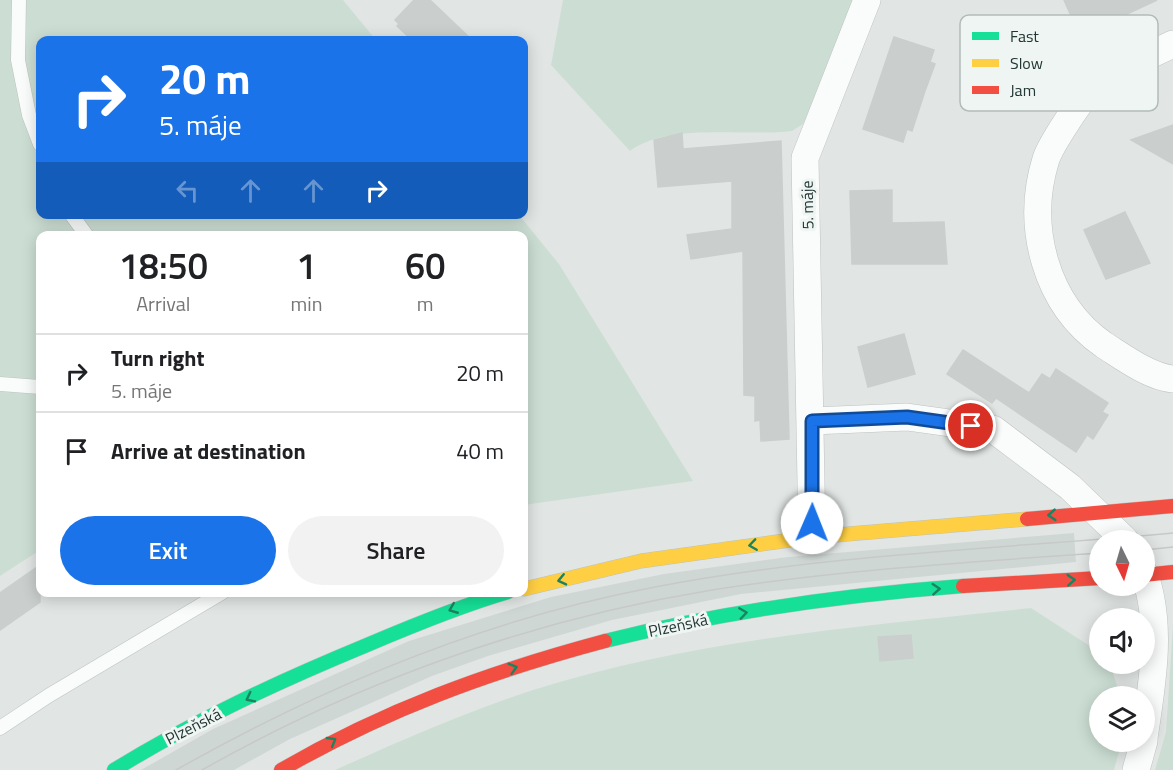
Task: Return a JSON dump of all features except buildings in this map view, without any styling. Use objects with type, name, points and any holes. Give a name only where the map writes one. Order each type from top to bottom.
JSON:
[{"type":"main road","points":[[528,588],[641,561],[812,537],[1173,506]]},
{"type":"main road","points":[[1155,573],[1173,572]]},
{"type":"main road","name":"Plzeňská","points":[[281,770],[344,734],[442,693],[514,668],[691,621],[882,593],[1089,579]]},
{"type":"main road","name":"Plzeňská","points":[[114,770],[140,753],[302,672],[474,601],[489,597]]},
{"type":"street","name":"5. máje","points":[[812,537],[812,421],[806,158],[867,0]]},
{"type":"street","points":[[1158,52],[1173,44]]},
{"type":"street","points":[[1076,111],[1046,156],[1036,200],[1039,244],[1055,289],[1085,332],[1127,360],[1173,379]]},
{"type":"street","points":[[812,421],[907,417],[993,429],[1070,487],[1115,530]]},
{"type":"street","points":[[1150,596],[1154,618],[1151,686]]},
{"type":"street","points":[[1136,770],[1141,752]]},
{"type":"lane","points":[[19,0],[18,60],[29,115],[36,133]]},
{"type":"lane","points":[[0,384],[36,387]]},
{"type":"lane","points":[[0,728],[48,696],[214,597]]},
{"type":"shaded area","points":[[1074,533],[1076,562],[741,594],[612,620],[488,656],[432,676],[290,739],[234,770],[141,770],[213,729],[409,641],[551,597],[664,574],[788,557]]},
{"type":"green space","points":[[0,0],[343,0],[373,36],[36,36],[36,219],[522,219],[559,264],[693,481],[528,504],[528,231],[36,231],[36,553],[0,576]]},
{"type":"green space","points":[[563,0],[854,0],[857,10],[803,124],[792,131],[708,132],[665,136],[646,142],[630,151],[551,65]]},
{"type":"green space","points":[[1031,608],[1089,646],[1089,674],[1113,674],[1117,686],[1089,686],[1089,752],[1119,752],[1114,770],[335,770],[483,708],[533,690],[594,673],[718,646],[906,621]]},
{"type":"green space","points":[[1173,626],[1173,770],[1155,770],[1166,732]]},
{"type":"tram line","points":[[176,770],[290,710],[408,659],[530,617],[592,601],[655,587],[784,567],[1173,533]]},
{"type":"tram line","points":[[1155,549],[1173,547]]},
{"type":"tram line","points":[[202,770],[323,708],[385,682],[514,636],[579,618],[645,602],[760,583],[906,567],[1089,554]]},
{"type":"traffic: fast","points":[[605,641],[693,621],[782,606],[872,594],[963,586]]},
{"type":"traffic: fast","points":[[114,770],[238,702],[437,616],[492,597]]},
{"type":"traffic: slow","points":[[528,588],[641,561],[812,537],[1027,519]]},
{"type":"traffic: jam","points":[[1027,519],[1173,506]]},
{"type":"traffic: jam","points":[[1155,574],[1173,572]]},
{"type":"traffic: jam","points":[[963,586],[1089,579]]},
{"type":"traffic: jam","points":[[281,770],[359,729],[439,695],[520,666],[605,641]]},
{"type":"route","points":[[812,523],[812,421],[907,417],[971,426]]}]
